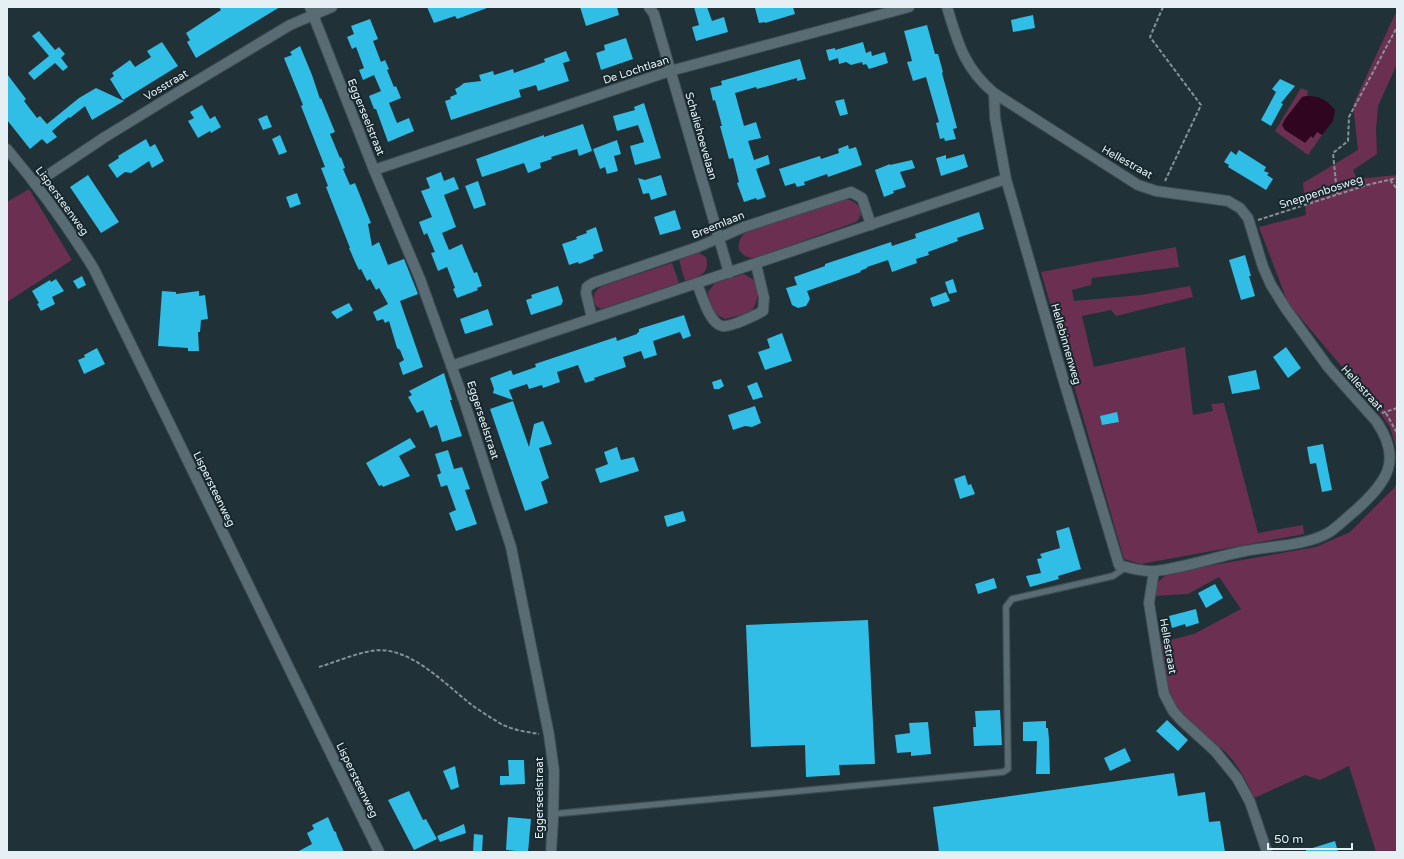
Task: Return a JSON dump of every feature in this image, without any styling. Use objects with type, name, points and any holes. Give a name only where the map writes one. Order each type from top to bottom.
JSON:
[{"type":"street","name":"Vosstraat","points":[[36,183],[105,137],[290,26],[312,11],[332,7]]},
{"type":"street","name":"Schaliehoevelaan","points":[[649,7],[654,14],[729,273]]},
{"type":"street","name":"De Lochtlaan","points":[[374,170],[670,71],[909,7]]},
{"type":"street","name":"Hellestraat","points":[[947,7],[959,48],[982,83],[994,93],[1138,185],[1161,191],[1228,201],[1243,211],[1250,223],[1263,267],[1271,285],[1286,309],[1328,367],[1381,428],[1389,448],[1388,469],[1383,481],[1373,494],[1328,533],[1307,541],[1245,551],[1154,571],[1150,586],[1149,603],[1164,694],[1173,711],[1180,720],[1215,751],[1238,778],[1250,802],[1267,852]]},
{"type":"street","name":"Eggerseelstraat","points":[[312,11],[374,170],[420,279],[464,401],[511,547],[550,736],[554,771],[551,852]]},
{"type":"street","name":"Hellebinnenweg","points":[[994,93],[995,118],[1006,179],[1060,367],[1118,560],[1120,565],[1126,567]]},
{"type":"street","name":"Lispersteenweg","points":[[7,149],[36,183],[72,234],[94,269],[378,852]]},
{"type":"street","points":[[451,366],[1006,179]]},
{"type":"street","name":"Breemlaan","points":[[592,318],[586,293],[587,287],[593,282],[698,247],[744,227],[851,192],[862,198],[871,225]]},
{"type":"street","points":[[697,284],[715,322],[722,326],[729,326],[763,311],[764,298],[756,264]]},
{"type":"street","points":[[1126,567],[1154,571]]},
{"type":"lane","points":[[553,814],[1003,772],[1008,769],[1006,607],[1012,599],[1113,576],[1126,567]]},
{"type":"path","points":[[1161,191],[1201,105],[1150,37],[1163,7]]},
{"type":"path","points":[[1337,194],[1333,153],[1348,141],[1349,118],[1397,27]]},
{"type":"path","name":"Sneppenbosweg","points":[[1250,223],[1337,194],[1397,178]]},
{"type":"path","points":[[1390,180],[1397,189]]},
{"type":"path","points":[[1372,417],[1397,408]]},
{"type":"path","points":[[1386,412],[1397,433]]},
{"type":"path","points":[[319,667],[372,650],[391,652],[414,660],[439,677],[469,702],[502,724],[523,731],[550,736]]},
{"type":"shaded area","points":[[1397,10],[1397,64],[1378,106],[1376,129],[1377,154],[1353,170],[1357,179],[1397,175],[1397,450],[1390,427],[1375,406],[1288,303],[1259,227],[1306,215],[1303,183],[1358,150],[1353,105]]},
{"type":"shaded area","points":[[1301,88],[1308,91],[1307,96],[1302,97],[1311,136],[1313,138],[1317,131],[1322,135],[1308,155],[1275,131]]},
{"type":"shaded area","points":[[1307,96],[1323,99],[1335,110],[1333,121],[1322,135],[1317,132],[1313,138],[1311,136],[1305,143],[1285,130],[1282,125],[1302,97]]},
{"type":"shaded area","points":[[29,189],[72,260],[7,302],[7,202]]},
{"type":"shaded area","points":[[843,199],[852,201],[859,207],[861,214],[856,222],[755,258],[744,255],[739,249],[740,240],[747,231]]},
{"type":"shaded area","points":[[1176,247],[1179,267],[1092,278],[1091,285],[1072,290],[1074,301],[1141,295],[1190,286],[1193,297],[1116,316],[1111,310],[1082,316],[1094,367],[1185,347],[1193,415],[1213,411],[1211,404],[1224,403],[1258,533],[1303,525],[1304,534],[1141,564],[1124,559],[1041,272]]},
{"type":"shaded area","points":[[698,252],[706,257],[707,267],[699,276],[685,281],[679,260]]},
{"type":"shaded area","points":[[672,263],[679,283],[601,309],[596,306],[594,294],[603,286]]},
{"type":"shaded area","points":[[744,274],[754,280],[757,289],[756,303],[751,312],[725,319],[717,314],[712,308],[708,292],[715,283]]},
{"type":"shaded area","points":[[1397,478],[1397,852],[1376,852],[1349,766],[1320,780],[1305,775],[1254,798],[1237,765],[1216,744],[1192,725],[1181,713],[1173,700],[1167,684],[1158,643],[1194,634],[1241,609],[1219,577],[1188,594],[1154,596],[1157,583],[1168,573],[1316,547],[1350,532],[1395,487]]},
{"type":"building","points":[[219,7],[280,7],[196,58],[187,42],[190,40],[186,33],[221,10]]},
{"type":"building","points":[[427,7],[487,8],[457,19],[455,16],[434,23]]},
{"type":"building","points":[[580,7],[617,7],[619,15],[586,26]]},
{"type":"building","points":[[694,7],[707,7],[712,21],[724,17],[728,32],[696,41],[692,27],[699,25]]},
{"type":"building","points":[[793,7],[795,14],[765,23],[759,23],[755,8]]},
{"type":"building","points":[[1033,15],[1035,28],[1013,32],[1011,20]]},
{"type":"building","points":[[370,19],[378,39],[373,41],[381,62],[385,60],[389,69],[387,70],[394,87],[396,86],[401,98],[389,103],[397,123],[409,118],[414,131],[388,142],[376,109],[374,109],[369,96],[381,91],[374,75],[363,80],[359,70],[364,68],[356,47],[352,49],[347,37],[354,34],[351,26]]},
{"type":"building","points":[[927,25],[935,54],[938,54],[943,72],[942,73],[957,128],[953,129],[956,139],[945,141],[944,138],[940,139],[936,123],[939,122],[926,77],[913,81],[907,62],[912,61],[904,31]]},
{"type":"building","points":[[39,31],[55,50],[59,47],[65,54],[61,58],[68,67],[63,71],[55,63],[34,80],[28,73],[49,56],[32,36]]},
{"type":"building","points":[[626,38],[633,59],[601,70],[596,53],[605,50],[604,45]]},
{"type":"building","points":[[162,42],[178,66],[123,100],[110,79],[114,76],[112,73],[130,60],[135,67],[151,57],[147,51]]},
{"type":"building","points":[[863,42],[866,53],[871,51],[872,56],[885,52],[888,63],[869,69],[866,64],[863,65],[862,62],[851,65],[846,62],[839,64],[838,58],[829,61],[826,50],[835,48],[835,50]]},
{"type":"building","points":[[300,46],[320,99],[321,98],[335,132],[330,134],[340,158],[341,157],[345,168],[343,169],[350,185],[355,183],[371,223],[368,224],[372,246],[379,242],[388,265],[404,259],[418,294],[400,301],[423,367],[403,375],[399,363],[404,360],[400,350],[397,348],[389,321],[385,323],[383,319],[377,321],[373,312],[388,304],[379,288],[376,290],[370,279],[367,281],[361,269],[359,270],[349,248],[326,187],[328,186],[321,168],[325,167],[301,106],[303,105],[284,58],[292,55],[290,52]]},
{"type":"building","points":[[566,51],[570,61],[563,63],[569,81],[538,91],[536,85],[519,90],[521,97],[451,120],[445,101],[451,99],[450,97],[457,94],[455,89],[464,83],[481,81],[479,75],[493,71],[494,75],[513,69],[514,73],[545,62],[544,59]]},
{"type":"building","points":[[800,59],[806,79],[797,81],[797,78],[757,89],[756,87],[735,93],[744,126],[756,122],[761,138],[748,141],[754,160],[768,155],[770,164],[756,169],[766,197],[757,200],[756,198],[744,202],[737,183],[739,182],[733,158],[729,159],[720,126],[722,126],[710,88],[722,85],[721,81]]},
{"type":"building","points":[[7,74],[26,99],[24,101],[37,118],[40,116],[47,124],[79,98],[96,88],[124,101],[92,120],[85,106],[52,131],[57,137],[47,144],[42,139],[30,149],[7,120]]},
{"type":"building","points":[[1280,79],[1295,86],[1281,103],[1283,104],[1271,126],[1261,120],[1276,92],[1272,89]]},
{"type":"building","points":[[844,99],[848,114],[840,116],[835,101]]},
{"type":"building","points":[[644,103],[661,158],[635,165],[630,146],[644,142],[638,125],[617,131],[613,116],[635,110],[634,107]]},
{"type":"building","points":[[202,105],[210,119],[215,116],[221,127],[198,138],[188,121],[194,118],[190,112]]},
{"type":"building","points":[[267,115],[272,127],[263,130],[258,119]]},
{"type":"building","points":[[583,124],[592,151],[579,156],[577,149],[551,157],[552,159],[540,163],[541,168],[528,173],[524,163],[482,177],[476,159],[544,135],[544,137]]},
{"type":"building","points":[[280,135],[287,152],[279,155],[272,139]]},
{"type":"building","points":[[146,139],[150,147],[155,144],[164,161],[152,168],[149,161],[131,173],[125,172],[117,178],[108,165],[119,158],[118,156]]},
{"type":"building","points":[[617,140],[621,154],[614,156],[618,171],[607,174],[605,167],[600,169],[593,149]]},
{"type":"building","points":[[848,145],[849,149],[856,147],[862,165],[828,177],[827,174],[804,182],[805,185],[797,187],[795,183],[785,186],[779,169],[820,156],[821,159],[839,153],[838,149]]},
{"type":"building","points":[[1239,150],[1266,167],[1264,171],[1269,173],[1267,175],[1273,179],[1266,190],[1228,167],[1229,165],[1224,162],[1231,151],[1236,155]]},
{"type":"building","points":[[964,154],[968,167],[941,176],[936,158],[946,155],[946,159]]},
{"type":"building","points":[[912,160],[915,168],[900,172],[906,187],[893,191],[894,193],[884,197],[875,170],[890,164]]},
{"type":"building","points":[[441,172],[444,181],[454,177],[459,189],[444,195],[456,227],[442,233],[449,250],[462,244],[474,273],[477,272],[482,286],[477,288],[478,290],[457,298],[447,267],[438,271],[431,253],[435,252],[427,233],[424,235],[419,222],[432,217],[421,191],[430,188],[426,178]]},
{"type":"building","points":[[88,175],[119,222],[101,233],[70,187]]},
{"type":"building","points":[[661,175],[667,195],[651,200],[649,193],[643,194],[638,178],[645,180]]},
{"type":"building","points":[[478,181],[486,205],[474,209],[465,186]]},
{"type":"building","points":[[297,193],[301,204],[290,208],[286,197]]},
{"type":"building","points":[[675,210],[681,229],[660,235],[654,217]]},
{"type":"building","points":[[979,212],[984,229],[957,238],[958,241],[928,252],[929,255],[916,259],[917,263],[892,272],[888,260],[867,267],[860,271],[861,272],[807,291],[810,299],[806,306],[798,308],[792,305],[786,288],[797,285],[794,277],[825,266],[825,264],[891,242],[892,246],[916,238],[915,234]]},
{"type":"building","points":[[596,227],[603,251],[593,255],[594,258],[579,264],[578,262],[569,265],[562,244],[577,239],[576,237],[587,233],[586,231]]},
{"type":"building","points":[[1245,255],[1255,296],[1241,300],[1229,260]]},
{"type":"building","points":[[82,276],[86,285],[78,289],[73,281]]},
{"type":"building","points":[[56,279],[64,291],[52,297],[55,304],[41,311],[37,304],[39,303],[32,291],[50,280],[51,282]]},
{"type":"building","points":[[953,279],[957,292],[949,294],[945,282]]},
{"type":"building","points":[[558,286],[563,301],[561,305],[531,315],[526,300],[532,298],[531,295]]},
{"type":"building","points":[[162,291],[176,292],[176,294],[199,291],[199,296],[205,295],[208,319],[201,320],[200,332],[198,332],[199,351],[188,351],[188,348],[158,346]]},
{"type":"building","points":[[946,292],[950,301],[933,307],[930,298]]},
{"type":"building","points":[[349,303],[353,310],[337,319],[331,312]]},
{"type":"building","points":[[488,309],[493,325],[465,334],[460,319]]},
{"type":"building","points":[[684,315],[691,336],[683,339],[680,332],[653,341],[657,355],[644,359],[641,351],[623,357],[626,367],[594,378],[595,380],[585,383],[578,365],[557,372],[560,382],[543,388],[542,385],[529,389],[527,384],[509,390],[513,400],[493,393],[494,389],[490,378],[511,370],[513,375],[536,367],[535,364],[616,337],[617,341],[637,334],[639,329]]},
{"type":"building","points":[[782,333],[792,361],[765,370],[758,352],[770,348],[767,339]]},
{"type":"building","points":[[1286,347],[1301,368],[1288,378],[1273,357]]},
{"type":"building","points":[[97,348],[105,364],[84,374],[78,360],[85,357],[84,355]]},
{"type":"building","points":[[1256,370],[1260,389],[1232,394],[1228,376]]},
{"type":"building","points":[[444,373],[452,400],[450,400],[462,436],[442,442],[437,425],[430,428],[423,410],[417,413],[408,397],[412,395],[409,391]]},
{"type":"building","points":[[721,379],[724,386],[719,389],[714,389],[712,382]]},
{"type":"building","points":[[757,382],[763,397],[753,400],[747,386]]},
{"type":"building","points":[[513,401],[529,447],[534,424],[543,421],[552,444],[539,448],[549,478],[541,482],[548,503],[525,511],[490,409]]},
{"type":"building","points":[[755,406],[761,423],[752,427],[745,426],[733,430],[728,415]]},
{"type":"building","points":[[1117,412],[1119,422],[1102,425],[1100,416]]},
{"type":"building","points":[[410,438],[416,447],[399,456],[410,476],[383,487],[382,485],[379,486],[366,463]]},
{"type":"building","points":[[1323,444],[1332,490],[1322,492],[1316,463],[1310,464],[1307,447]]},
{"type":"building","points":[[617,447],[621,460],[634,457],[639,471],[600,483],[595,469],[608,464],[604,452]]},
{"type":"building","points":[[448,450],[454,469],[462,467],[470,489],[465,490],[477,524],[456,531],[449,513],[456,510],[447,485],[441,487],[437,475],[441,473],[435,454]]},
{"type":"building","points":[[965,475],[968,485],[971,484],[975,494],[960,499],[954,479]]},
{"type":"building","points":[[683,511],[686,521],[667,527],[664,516]]},
{"type":"building","points":[[1069,527],[1081,569],[1058,576],[1059,579],[1030,587],[1026,576],[1041,573],[1037,559],[1042,558],[1040,554],[1060,548],[1056,531]]},
{"type":"building","points":[[994,578],[997,588],[978,594],[975,584]]},
{"type":"building","points":[[1215,584],[1223,598],[1206,608],[1198,593]]},
{"type":"building","points":[[1196,609],[1199,623],[1186,627],[1185,624],[1172,628],[1169,616]]},
{"type":"building","points":[[868,620],[875,764],[839,765],[840,775],[806,777],[805,745],[751,747],[746,625]]},
{"type":"building","points":[[1000,710],[1002,745],[974,746],[973,727],[976,727],[975,711]]},
{"type":"building","points":[[1167,720],[1188,740],[1178,751],[1156,731]]},
{"type":"building","points":[[1046,721],[1049,740],[1050,774],[1036,774],[1037,741],[1023,741],[1023,722]]},
{"type":"building","points":[[928,722],[931,754],[911,756],[911,752],[897,753],[895,735],[910,733],[909,723]]},
{"type":"building","points":[[1125,748],[1131,761],[1110,771],[1104,758]]},
{"type":"building","points":[[508,760],[524,760],[525,784],[500,785],[500,776],[509,776]]},
{"type":"building","points":[[455,766],[459,787],[451,790],[443,771]]},
{"type":"building","points":[[1174,773],[1178,796],[1205,792],[1209,822],[1220,821],[1225,852],[939,852],[933,807]]},
{"type":"building","points":[[409,791],[423,820],[426,819],[437,839],[414,850],[388,800]]},
{"type":"building","points":[[328,817],[344,852],[297,852],[312,844],[307,833],[314,829],[312,825]]},
{"type":"building","points":[[508,817],[531,819],[528,852],[506,850]]},
{"type":"building","points":[[464,824],[466,833],[440,842],[437,836]]},
{"type":"building","points":[[474,834],[483,835],[482,852],[473,852]]},
{"type":"building","points":[[1335,841],[1338,852],[1306,852],[1306,850]]}]
